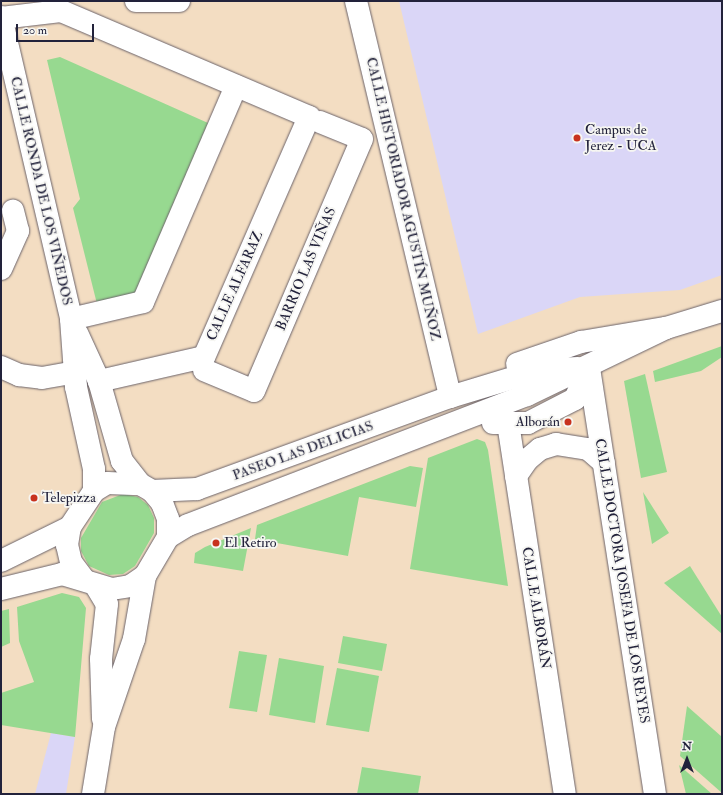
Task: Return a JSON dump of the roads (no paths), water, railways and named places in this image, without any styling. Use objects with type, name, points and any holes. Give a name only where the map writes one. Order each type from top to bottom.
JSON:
[{"type":"street","points":[[136,1],[179,1]]},
{"type":"street","name":"CALLE HISTORIADOR AGUSTÍN MUÑOZ","points":[[356,1],[450,397]]},
{"type":"street","name":"BARRIO LAS VIÑAS","points":[[1,17],[60,11],[362,139],[254,391],[204,370]]},
{"type":"street","name":"CALLE RONDA DE LOS VIÑEDOS","points":[[1,17],[71,319],[75,372],[94,469],[94,492]]},
{"type":"street","points":[[71,319],[143,302],[236,86]]},
{"type":"street","name":"CALLE ALFARAZ","points":[[99,381],[204,357],[314,119]]},
{"type":"street","points":[[1,269],[18,231],[7,212],[44,204]]},
{"type":"street","name":"PASEO LAS DELICIAS","points":[[450,397],[496,371],[581,342],[666,328],[722,311]]},
{"type":"street","name":"CALLE RONDA DE LOS VIÑEDOS","points":[[71,319],[99,381],[122,461],[146,488]]},
{"type":"street","name":"PASEO LAS DELICIAS","points":[[168,537],[188,526],[460,423],[472,414],[589,368],[666,328]]},
{"type":"street","points":[[1,367],[19,375],[42,378],[75,372]]},
{"type":"street","name":"PASEO LAS DELICIAS","points":[[104,727],[101,659],[107,604],[90,582],[71,562],[67,545],[70,527],[94,492],[107,483],[146,488],[197,489],[450,397],[539,370],[589,368]]},
{"type":"street","name":"PASEO LAS DELICIAS","points":[[460,423],[528,423],[575,399],[589,368]]},
{"type":"street","name":"CALLE DOCTORA JOSEFA DE LOS REYES","points":[[589,368],[655,794]]},
{"type":"street","name":"CALLE ALBORÁN","points":[[508,423],[565,794]]},
{"type":"street","points":[[516,476],[528,459],[540,449],[556,444],[588,449],[604,463]]},
{"type":"street","points":[[92,794],[104,727],[134,639],[145,576],[168,537],[168,519],[162,503],[146,488]]},
{"type":"street","name":"PASEO LAS DELICIAS","points":[[1,561],[70,527]]},
{"type":"street","points":[[1,589],[62,574],[90,582],[130,586],[145,576]]},
{"type":"place","name":"Campus de Jerez - UCA","points":[[577,138]]},
{"type":"place","name":"Alborán","points":[[568,422]]},
{"type":"place","name":"Telepizza","points":[[34,498]]},
{"type":"place","name":"El Retiro","points":[[216,543]]}]
